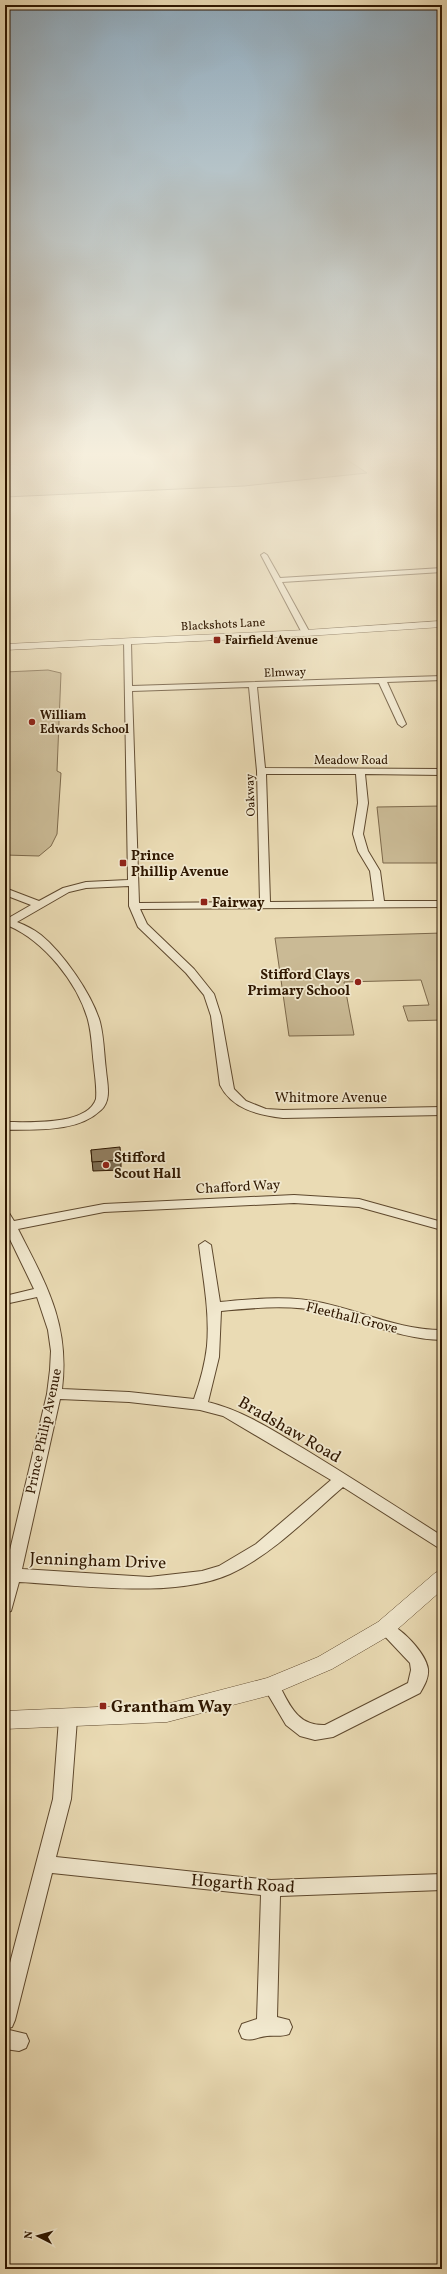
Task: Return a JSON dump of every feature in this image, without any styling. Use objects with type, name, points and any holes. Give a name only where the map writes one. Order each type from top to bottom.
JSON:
[{"type":"street","points":[[266,559],[306,633]]},
{"type":"street","points":[[277,580],[442,570]]},
{"type":"street","name":"Blackshots Lane","points":[[5,647],[306,633],[442,624]]},
{"type":"street","name":"Whitmore Avenue","points":[[127,642],[134,906],[142,925],[201,983],[209,994],[216,1016],[226,1085],[234,1097],[242,1103],[264,1112],[283,1114],[442,1111]]},
{"type":"street","name":"Elmway","points":[[128,689],[442,678]]},
{"type":"street","points":[[382,680],[402,724]]},
{"type":"street","name":"Oakway","points":[[253,685],[256,701],[261,772],[265,905]]},
{"type":"street","name":"Meadow Road","points":[[261,772],[442,772]]},
{"type":"street","points":[[360,772],[363,803],[358,834],[363,852],[375,871],[379,905]]},
{"type":"street","points":[[7,923],[39,904],[76,887],[133,883]]},
{"type":"street","points":[[5,891],[39,904]]},
{"type":"street","points":[[134,906],[442,904]]},
{"type":"street","points":[[5,1126],[59,1123],[86,1116],[99,1106],[102,1094],[95,1032],[85,998],[66,970],[37,937],[7,923]]},
{"type":"street","name":"Chafford Way","points":[[8,1221],[104,1208],[294,1198],[359,1203],[442,1226]]},
{"type":"street","name":"Prince Philip Avenue","points":[[5,1607],[11,1575],[54,1394],[58,1370],[58,1346],[52,1318],[8,1221]]},
{"type":"street","points":[[200,1405],[212,1363],[216,1335],[214,1307],[205,1244]]},
{"type":"street","points":[[5,1300],[40,1292]]},
{"type":"street","name":"Fleethall Grove","points":[[214,1307],[264,1303],[304,1304],[323,1307],[430,1336],[442,1335]]},
{"type":"street","name":"Bradshaw Road","points":[[54,1394],[129,1397],[200,1405],[227,1412],[254,1426],[342,1479],[442,1544]]},
{"type":"street","name":"Jenningham Drive","points":[[11,1575],[149,1583],[202,1577],[224,1570],[262,1548],[342,1479]]},
{"type":"street","points":[[5,1720],[68,1719],[167,1713],[271,1686],[325,1663],[385,1628],[442,1578]]},
{"type":"street","points":[[271,1686],[293,1724],[302,1730],[316,1734],[327,1732],[407,1692],[414,1688],[420,1678],[421,1669],[416,1657],[385,1628]]},
{"type":"street","points":[[5,2020],[62,1799],[68,1719]]},
{"type":"street","name":"Hogarth Road","points":[[45,1864],[272,1888],[442,1882]]},
{"type":"street","points":[[266,2028],[272,1888]]},
{"type":"shaded area","name":"William Edwards School","points":[[48,670],[61,673],[57,771],[61,773],[57,834],[51,846],[39,856],[5,855],[5,672]]},
{"type":"shaded area","points":[[442,806],[442,863],[383,863],[377,807]]},
{"type":"shaded area","points":[[442,933],[442,1020],[408,1021],[403,1006],[429,1005],[421,980],[344,982],[354,1035],[289,1036],[275,938]]},
{"type":"building","points":[[120,1147],[121,1160],[92,1162],[91,1150]]},
{"type":"place","name":"Fairfield Avenue","points":[[217,640]]},
{"type":"place","name":"William Edwards School","points":[[32,722]]},
{"type":"place","name":"Prince Phillip Avenue","points":[[123,863]]},
{"type":"place","name":"Fairway","points":[[204,902]]},
{"type":"place","name":"Stifford Clays Primary School","points":[[358,982]]},
{"type":"place","name":"Stifford Scout Hall","points":[[106,1165]]},
{"type":"place","name":"Grantham Way","points":[[103,1706]]}]
